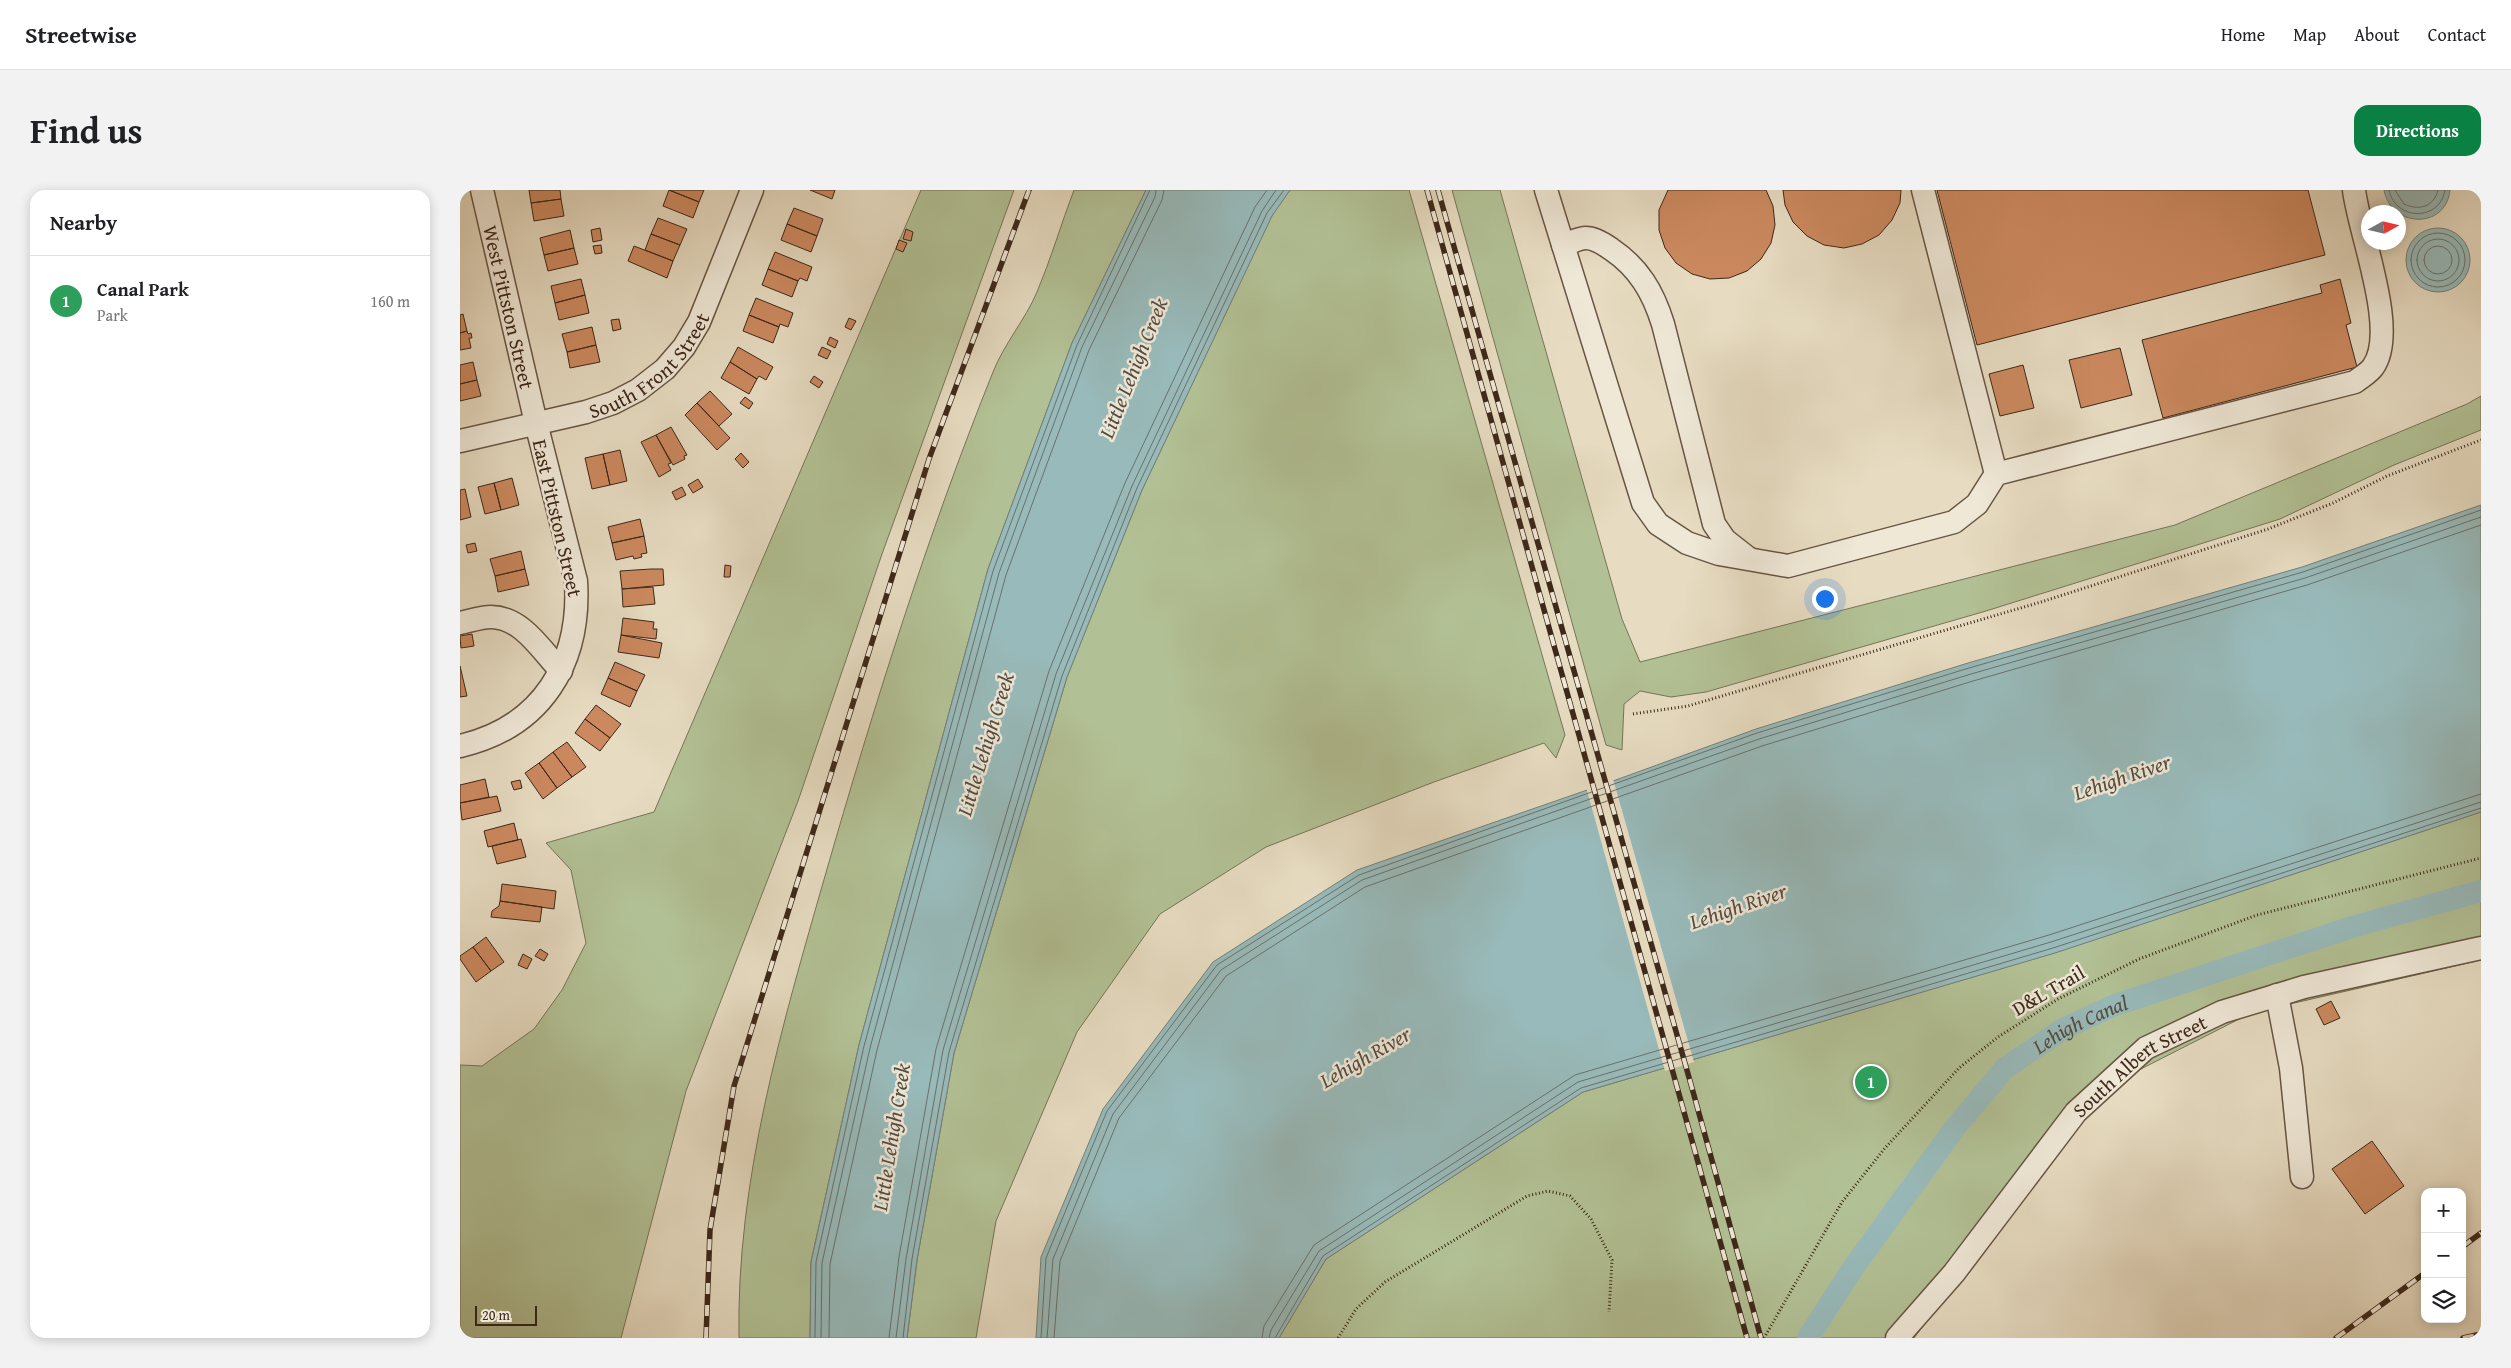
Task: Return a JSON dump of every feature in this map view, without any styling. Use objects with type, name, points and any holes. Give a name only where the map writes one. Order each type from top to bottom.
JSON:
[{"type":"street","name":"West Pittston Street","points":[[482,190],[536,423]]},
{"type":"street","name":"South Front Street","points":[[460,441],[613,403],[638,390],[665,369],[684,347],[698,322],[752,190]]},
{"type":"street","points":[[1546,190],[1643,503],[1658,524],[1687,543],[1719,554],[1788,566],[1954,522],[1977,504],[1996,474],[2356,382],[2373,367],[2382,345],[2380,311],[2354,190]]},
{"type":"street","points":[[1923,190],[1996,474]]},
{"type":"street","points":[[1563,245],[1586,238],[1601,243],[1624,258],[1643,278],[1655,299],[1663,324],[1714,524],[1725,540],[1751,560]]},
{"type":"street","name":"East Pittston Street","points":[[460,746],[496,734],[523,717],[544,696],[561,671],[575,630],[578,606],[576,581],[536,423]]},
{"type":"street","points":[[460,623],[491,617],[506,619],[519,626],[561,671]]},
{"type":"street","name":"South Albert Street","points":[[1897,1338],[1954,1273],[2076,1112],[2146,1048],[2222,1012],[2277,995],[2304,987],[2481,948]]},
{"type":"street","points":[[2277,995],[2291,1068],[2302,1177]]},
{"type":"path","points":[[1633,714],[1688,706],[1772,682],[2041,602],[2231,541],[2268,529],[2332,503],[2387,476],[2481,440]]},
{"type":"path","name":"D&L Trail","points":[[1764,1338],[1842,1202],[1884,1148],[1959,1068],[1998,1037],[2058,999],[2138,959],[2258,915],[2481,858]]},
{"type":"path","points":[[1338,1338],[1356,1309],[1385,1282],[1527,1196],[1548,1190],[1570,1196],[1591,1219],[1612,1260],[1609,1312]]},
{"type":"green space","points":[[921,190],[1014,190],[882,554],[798,801],[686,1091],[621,1338],[460,1338],[460,1065],[482,1066],[534,1029],[562,990],[586,943],[571,870],[546,843],[654,812]]},
{"type":"green space","points":[[1074,190],[1146,190],[1072,343],[988,569],[859,1045],[811,1262],[810,1338],[739,1338],[740,1279],[745,1221],[765,1104],[793,989],[844,812],[882,685],[946,496],[993,372],[1037,292]]},
{"type":"green space","points":[[1290,190],[1409,190],[1565,735],[1556,758],[1544,743],[1434,782],[1266,847],[1160,914],[1077,1032],[996,1221],[976,1338],[907,1338],[917,1260],[954,1053],[1067,677],[1142,490],[1272,215]]},
{"type":"green space","points":[[1452,190],[1500,190],[1622,619],[1640,662],[2175,525],[2467,404],[2481,396],[2481,430],[2394,465],[2280,519],[1986,611],[1706,692],[1671,697],[1640,691],[1624,704],[1622,750],[1606,745]]},
{"type":"green space","points":[[2481,812],[2481,960],[2251,1013],[2135,1072],[2077,1123],[1914,1338],[1279,1338],[1326,1259],[1583,1092],[2054,953]]},
{"type":"water","name":"Little Lehigh Creek","points":[[1146,190],[1290,190],[1272,216],[1142,490],[1067,677],[954,1053],[917,1260],[907,1338],[810,1338],[811,1262],[859,1045],[988,569],[1072,343]]},
{"type":"water","points":[[2384,190],[2450,190],[2446,203],[2439,212],[2429,218],[2407,217],[2406,205],[2391,205]]},
{"type":"water","points":[[2432,228],[2444,228],[2461,237],[2468,248],[2470,260],[2468,272],[2461,283],[2444,292],[2432,292],[2420,287],[2411,278],[2406,266],[2406,254],[2411,242],[2420,233]]},
{"type":"water","name":"Lehigh River","points":[[2481,505],[2481,812],[2055,953],[1583,1092],[1326,1259],[1279,1338],[1036,1338],[1041,1257],[1103,1109],[1213,962],[1357,870],[1756,729],[1968,663],[2302,567]]},
{"type":"pier","points":[[1613,779],[1694,1062],[1665,1071],[1586,787]]},
{"type":"building","points":[[529,190],[560,190],[561,199],[531,203]]},
{"type":"building","points":[[669,190],[704,190],[699,202]]},
{"type":"building","points":[[669,190],[699,202],[693,218],[663,206]]},
{"type":"building","points":[[810,190],[835,190],[832,199]]},
{"type":"building","points":[[1668,190],[1766,190],[1773,206],[1775,225],[1771,243],[1761,259],[1747,271],[1729,278],[1710,279],[1692,274],[1676,263],[1665,248],[1659,230],[1659,210]]},
{"type":"building","points":[[1783,190],[1901,190],[1900,203],[1892,220],[1879,235],[1862,244],[1844,248],[1824,245],[1807,236],[1793,222],[1785,205]]},
{"type":"building","points":[[1937,190],[2308,190],[2325,255],[1977,345]]},
{"type":"building","points":[[561,199],[564,216],[534,221],[531,203]]},
{"type":"building","points":[[794,208],[823,219],[817,236],[787,224]]},
{"type":"building","points":[[658,218],[687,229],[680,245],[651,234]]},
{"type":"building","points":[[787,224],[817,236],[811,252],[781,240]]},
{"type":"building","points":[[600,228],[602,240],[593,242],[591,230]]},
{"type":"building","points":[[906,229],[913,232],[911,241],[903,239]]},
{"type":"building","points":[[570,230],[574,248],[544,255],[540,238]]},
{"type":"building","points":[[651,234],[680,245],[673,261],[645,250]]},
{"type":"building","points":[[899,240],[907,243],[903,252],[896,249]]},
{"type":"building","points":[[601,245],[602,253],[595,254],[593,246]]},
{"type":"building","points":[[634,246],[673,261],[667,278],[628,261]]},
{"type":"building","points":[[574,248],[578,264],[548,271],[544,255]]},
{"type":"building","points":[[775,252],[812,267],[807,281],[800,278],[798,281],[768,269]]},
{"type":"building","points":[[768,269],[798,281],[792,297],[762,285]]},
{"type":"building","points":[[581,279],[585,295],[555,303],[551,286]]},
{"type":"building","points":[[2340,279],[2351,323],[2346,325],[2357,367],[2163,418],[2142,340],[2322,293],[2320,285]]},
{"type":"building","points":[[585,295],[589,313],[559,320],[555,303]]},
{"type":"building","points":[[756,298],[793,313],[788,327],[780,324],[779,327],[749,315]]},
{"type":"building","points":[[463,314],[467,331],[460,333],[460,315]]},
{"type":"building","points":[[749,315],[779,327],[773,343],[743,331]]},
{"type":"building","points":[[849,318],[856,321],[851,330],[845,327]]},
{"type":"building","points":[[619,319],[621,329],[613,331],[611,320]]},
{"type":"building","points":[[592,327],[596,345],[567,352],[562,334]]},
{"type":"building","points":[[467,331],[468,334],[471,333],[472,338],[469,338],[471,348],[460,350],[460,333]]},
{"type":"building","points":[[830,337],[838,341],[835,348],[827,344]]},
{"type":"building","points":[[596,345],[600,362],[570,368],[567,352]]},
{"type":"building","points":[[738,347],[773,367],[766,380],[759,376],[757,379],[730,362]]},
{"type":"building","points":[[822,347],[831,351],[827,359],[818,355]]},
{"type":"building","points":[[2120,348],[2132,395],[2081,408],[2069,360]]},
{"type":"building","points":[[473,362],[477,380],[460,384],[460,365]]},
{"type":"building","points":[[730,362],[757,379],[749,394],[721,378]]},
{"type":"building","points":[[2023,365],[2034,408],[2000,416],[1989,374]]},
{"type":"building","points":[[814,376],[823,382],[819,388],[810,382]]},
{"type":"building","points":[[477,380],[481,396],[460,401],[460,384]]},
{"type":"building","points":[[710,391],[732,414],[719,426],[697,403]]},
{"type":"building","points":[[745,397],[753,403],[749,409],[740,403]]},
{"type":"building","points":[[697,403],[730,438],[717,450],[685,415]]},
{"type":"building","points":[[671,427],[687,455],[684,456],[685,459],[673,465],[656,435]]},
{"type":"building","points":[[656,435],[671,463],[668,464],[671,470],[659,477],[641,442]]},
{"type":"building","points":[[620,450],[627,481],[610,485],[603,454]]},
{"type":"building","points":[[741,453],[749,462],[743,468],[735,459]]},
{"type":"building","points":[[603,454],[610,485],[592,489],[585,458]]},
{"type":"building","points":[[512,478],[519,505],[501,510],[494,483]]},
{"type":"building","points":[[698,479],[703,487],[693,493],[688,485]]},
{"type":"building","points":[[494,483],[501,510],[485,514],[478,487]]},
{"type":"building","points":[[682,487],[686,495],[676,500],[672,492]]},
{"type":"building","points":[[465,489],[471,517],[460,520],[460,490]]},
{"type":"building","points":[[640,519],[644,536],[612,543],[608,527]]},
{"type":"building","points":[[644,536],[647,553],[641,554],[642,557],[634,559],[633,556],[616,560],[612,543]]},
{"type":"building","points":[[475,543],[477,551],[468,553],[466,545]]},
{"type":"building","points":[[521,551],[525,569],[495,576],[490,559]]},
{"type":"building","points":[[725,565],[731,566],[730,577],[724,577]]},
{"type":"building","points":[[525,569],[529,585],[498,592],[495,576]]},
{"type":"building","points":[[663,569],[664,585],[622,589],[620,571]]},
{"type":"building","points":[[653,587],[655,604],[623,607],[622,589]]},
{"type":"building","points":[[623,618],[654,622],[653,629],[657,629],[656,639],[621,635]]},
{"type":"building","points":[[472,634],[474,646],[461,648],[460,636]]},
{"type":"building","points":[[621,635],[662,643],[659,658],[618,652]]},
{"type":"building","points":[[615,662],[645,675],[637,691],[608,678]]},
{"type":"building","points":[[460,666],[467,696],[460,697]]},
{"type":"building","points":[[608,678],[637,691],[630,707],[601,694]]},
{"type":"building","points":[[596,705],[621,724],[610,738],[585,719]]},
{"type":"building","points":[[585,719],[610,738],[600,751],[575,733]]},
{"type":"building","points":[[567,742],[586,767],[572,777],[553,752]]},
{"type":"building","points":[[553,752],[572,777],[557,788],[539,763]]},
{"type":"building","points":[[539,763],[557,788],[543,799],[525,773]]},
{"type":"building","points":[[485,779],[489,797],[460,803],[460,785]]},
{"type":"building","points":[[520,780],[522,788],[514,790],[511,782]]},
{"type":"building","points":[[497,796],[501,811],[462,820],[460,803]]},
{"type":"building","points":[[514,823],[518,840],[488,847],[484,831]]},
{"type":"building","points":[[521,839],[526,857],[497,864],[492,846]]},
{"type":"building","points":[[502,884],[556,891],[554,909],[500,901]]},
{"type":"building","points":[[500,901],[542,907],[540,922],[491,917],[492,911],[499,906]]},
{"type":"building","points":[[486,937],[504,962],[491,971],[473,947]]},
{"type":"building","points":[[473,947],[491,971],[476,982],[460,959],[460,956]]},
{"type":"building","points":[[540,949],[548,954],[544,961],[535,956]]},
{"type":"building","points":[[523,954],[532,959],[527,969],[518,965]]},
{"type":"building","points":[[2331,1001],[2340,1018],[2324,1025],[2316,1009]]},
{"type":"building","points":[[2372,1141],[2404,1186],[2365,1214],[2332,1169]]},
{"type":"waterway","name":"Lehigh Canal","points":[[1808,1338],[1853,1268],[1954,1129],[2005,1068],[2063,1029],[2115,1005],[2355,926],[2481,891]]},
{"type":"railway","points":[[706,1338],[710,1230],[734,1086],[929,459],[1029,190]]},
{"type":"railway","points":[[1427,190],[1747,1338]]},
{"type":"railway","points":[[1438,190],[1761,1338]]},
{"type":"railway","points":[[2466,1244],[2481,1233]]},
{"type":"railway","points":[[2336,1338],[2421,1276]]},
{"type":"railway","points":[[2463,1338],[2481,1334]]},
{"type":"place","name":"Canal Park","points":[[1871,1082]]}]
